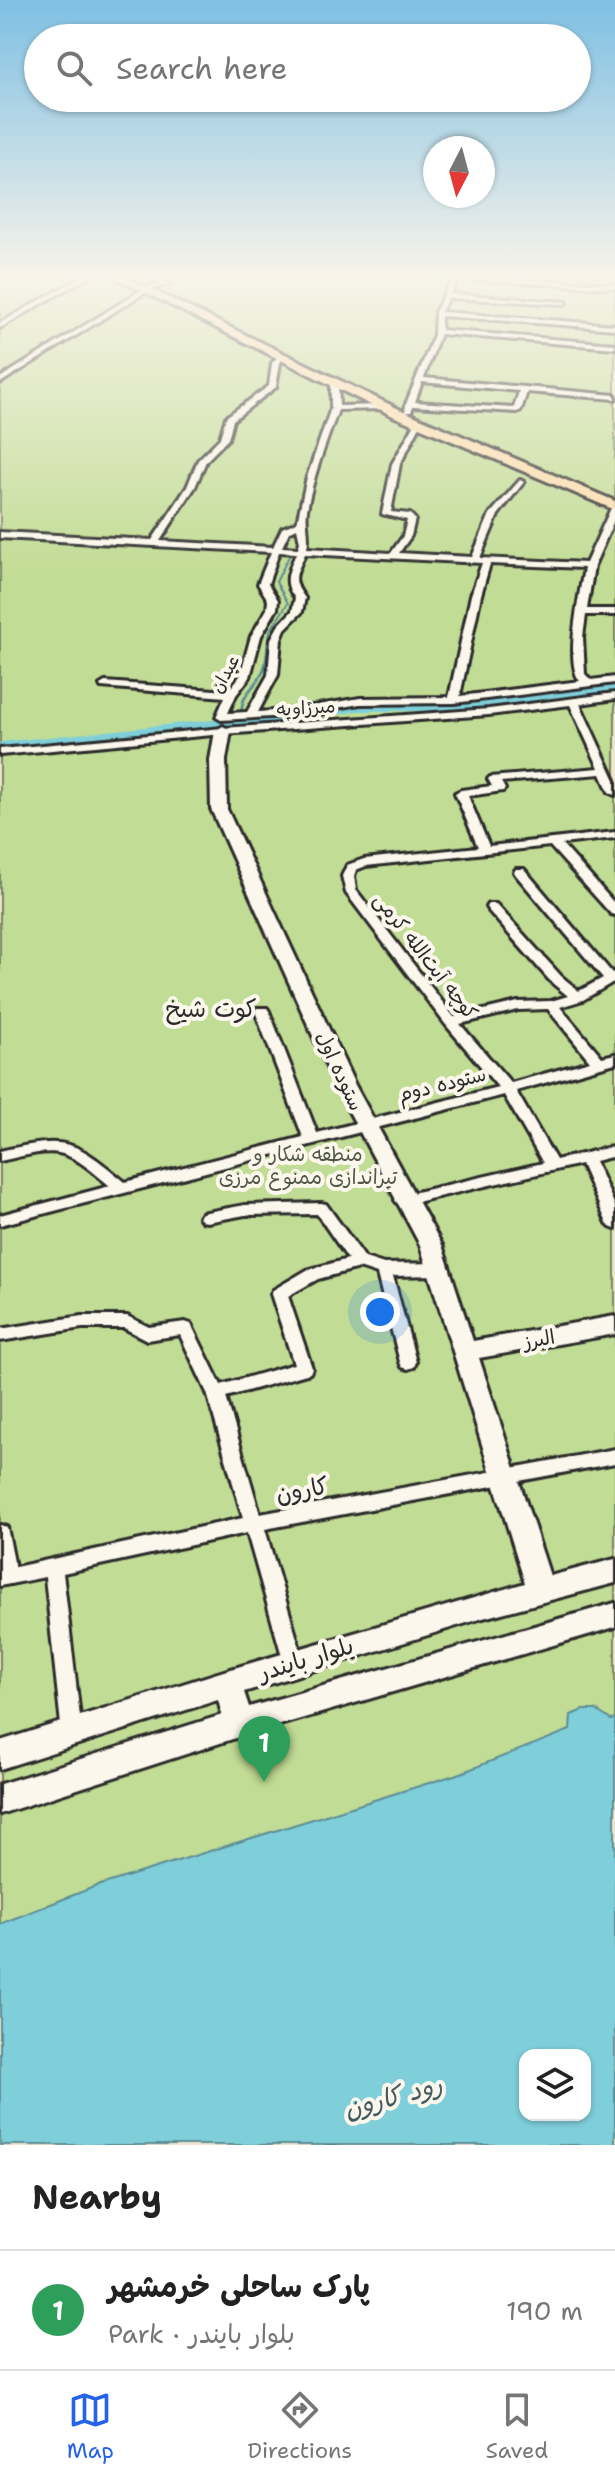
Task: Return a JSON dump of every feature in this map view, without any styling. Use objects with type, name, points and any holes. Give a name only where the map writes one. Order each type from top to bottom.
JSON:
[{"type":"main road","points":[[325,377],[385,407],[615,507]]},
{"type":"main road","points":[[346,377],[615,497]]},
{"type":"street","points":[[154,544],[191,487],[202,460],[224,439],[229,419],[272,387],[274,377]]},
{"type":"street","points":[[420,377],[409,407],[517,410],[524,388]]},
{"type":"street","points":[[419,380],[615,397]]},
{"type":"street","name":"عیدان","points":[[231,719],[273,675],[276,639],[281,628],[297,612],[300,598],[289,587],[288,581],[302,552],[304,542],[299,534],[307,484],[335,408],[335,382]]},
{"type":"street","points":[[335,408],[385,407]]},
{"type":"street","points":[[393,556],[407,536],[411,519],[386,514],[396,464],[420,422]]},
{"type":"street","points":[[475,560],[494,514],[520,482]]},
{"type":"street","points":[[589,684],[580,675],[580,612],[589,566],[615,507]]},
{"type":"street","name":"عیدان","points":[[231,719],[231,694],[245,677],[256,636],[272,609],[273,600],[263,584],[285,530],[300,524]]},
{"type":"street","points":[[0,535],[589,566]]},
{"type":"street","points":[[454,700],[476,595],[487,560]]},
{"type":"street","points":[[580,612],[615,612]]},
{"type":"street","points":[[231,719],[360,701],[533,699],[615,680]]},
{"type":"street","points":[[105,685],[231,694]]},
{"type":"street","name":"میرزاویه","points":[[0,752],[231,719],[533,699],[574,702],[615,696]]},
{"type":"street","points":[[574,702],[615,792]]},
{"type":"street","name":"ستوده اول","points":[[231,719],[218,760],[219,809],[365,1124],[403,1200],[431,1245],[541,1591]]},
{"type":"street","points":[[484,848],[461,793],[499,789],[494,779],[604,771]]},
{"type":"street","name":"کوچه آیت‌الله کرمی","points":[[552,1166],[508,1089],[451,1022],[350,890],[348,876],[351,868],[364,863],[615,835]]},
{"type":"street","points":[[553,842],[615,911]]},
{"type":"street","points":[[451,1022],[518,1006],[552,1005],[578,997],[612,976],[520,872]]},
{"type":"street","points":[[492,907],[556,979],[578,997]]},
{"type":"street","points":[[552,1005],[599,1063]]},
{"type":"street","points":[[262,1011],[311,1138]]},
{"type":"street","name":"ستوده دوم","points":[[0,1220],[508,1089],[615,1058]]},
{"type":"street","points":[[0,1156],[48,1145],[65,1146],[81,1153],[123,1189]]},
{"type":"street","points":[[403,1200],[615,1151]]},
{"type":"street","points":[[586,1158],[615,1223]]},
{"type":"street","points":[[207,1217],[245,1210],[321,1208],[359,1262]]},
{"type":"street","points":[[216,1393],[304,1368],[279,1294],[313,1274],[359,1262],[384,1270],[438,1269]]},
{"type":"street","points":[[384,1270],[408,1362]]},
{"type":"street","points":[[0,1335],[82,1322],[127,1322],[147,1334],[185,1328],[216,1393],[294,1663]]},
{"type":"street","name":"البرز","points":[[464,1352],[615,1325]]},
{"type":"street","name":"کارون","points":[[4,1578],[255,1523],[615,1456]]},
{"type":"street","points":[[0,1533],[4,1578]]},
{"type":"street","points":[[53,1568],[72,1734]]},
{"type":"street","name":"بلوار بایندر","points":[[0,1755],[227,1683],[615,1571]]},
{"type":"street","name":"بلوار بایندر","points":[[0,1799],[239,1723],[615,1615]]},
{"type":"street","points":[[227,1683],[239,1723]]},
{"type":"green space","name":"منطقه شکار و تیراندازی ممنوع مرزی","points":[[0,377],[615,377],[615,2145],[0,2145]]},
{"type":"water","name":"رود کارون","points":[[583,1710],[596,1710],[611,1720],[615,1719],[615,2145],[0,2145],[0,1924],[94,1887],[461,1773],[570,1730],[571,1715]]},
{"type":"waterway","points":[[268,645],[270,631],[288,603],[276,582],[290,554]]},
{"type":"waterway","points":[[242,721],[245,697],[264,669],[268,643]]},
{"type":"waterway","points":[[0,746],[288,719],[358,707],[463,707],[615,688]]},
{"type":"place","name":"پارک ساحلی خرمشهر","points":[[264,1782]]},
{"type":"district","name":"کوت شیخ","points":[[211,1009]]}]
